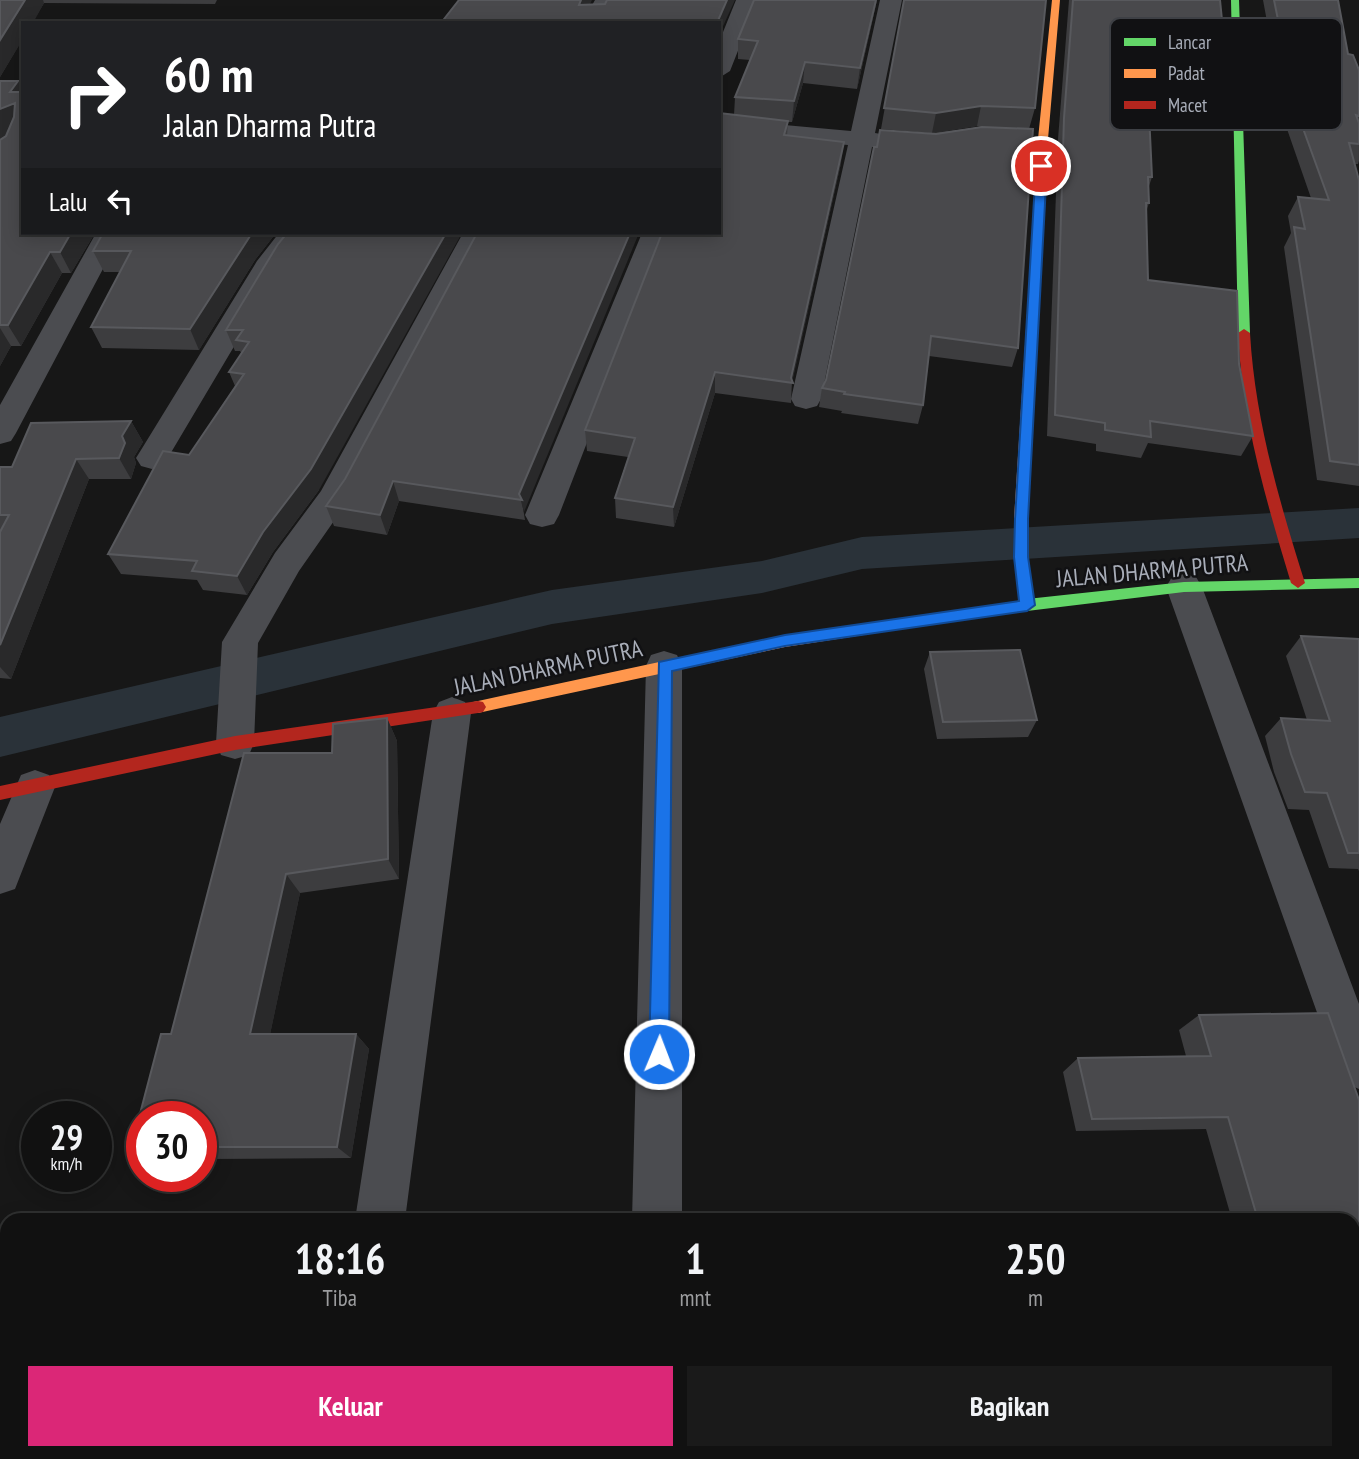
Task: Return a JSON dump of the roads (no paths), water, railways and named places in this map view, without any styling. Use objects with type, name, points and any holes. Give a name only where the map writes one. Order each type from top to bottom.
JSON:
[{"type":"street","points":[[594,21],[606,0]]},
{"type":"street","points":[[721,66],[747,0]]},
{"type":"street","points":[[806,399],[891,0]]},
{"type":"street","points":[[1027,605],[1021,557],[1021,519],[1043,139],[1056,0]]},
{"type":"street","points":[[1235,0],[1235,18]]},
{"type":"street","points":[[721,126],[908,142]]},
{"type":"street","points":[[1238,130],[1245,384],[1256,444],[1298,583]]},
{"type":"street","points":[[1017,138],[1043,139]]},
{"type":"street","points":[[0,433],[108,235]]},
{"type":"street","points":[[152,457],[271,261],[291,235]]},
{"type":"street","points":[[236,729],[240,642],[287,562],[333,498],[475,235]]},
{"type":"street","points":[[542,515],[654,235]]},
{"type":"street","name":"JALAN DHARMA PUTRA","points":[[18,790],[236,729],[452,713],[785,640],[1027,605],[1184,587],[1359,583]]},
{"type":"street","points":[[1184,587],[1359,1066]]},
{"type":"street","points":[[657,1213],[664,666]]},
{"type":"street","points":[[381,1213],[452,713]]},
{"type":"street","points":[[0,875],[18,790]]},
{"type":"waterway","points":[[0,737],[552,607],[762,577],[862,553],[1005,542],[1066,543],[1359,523]]}]
